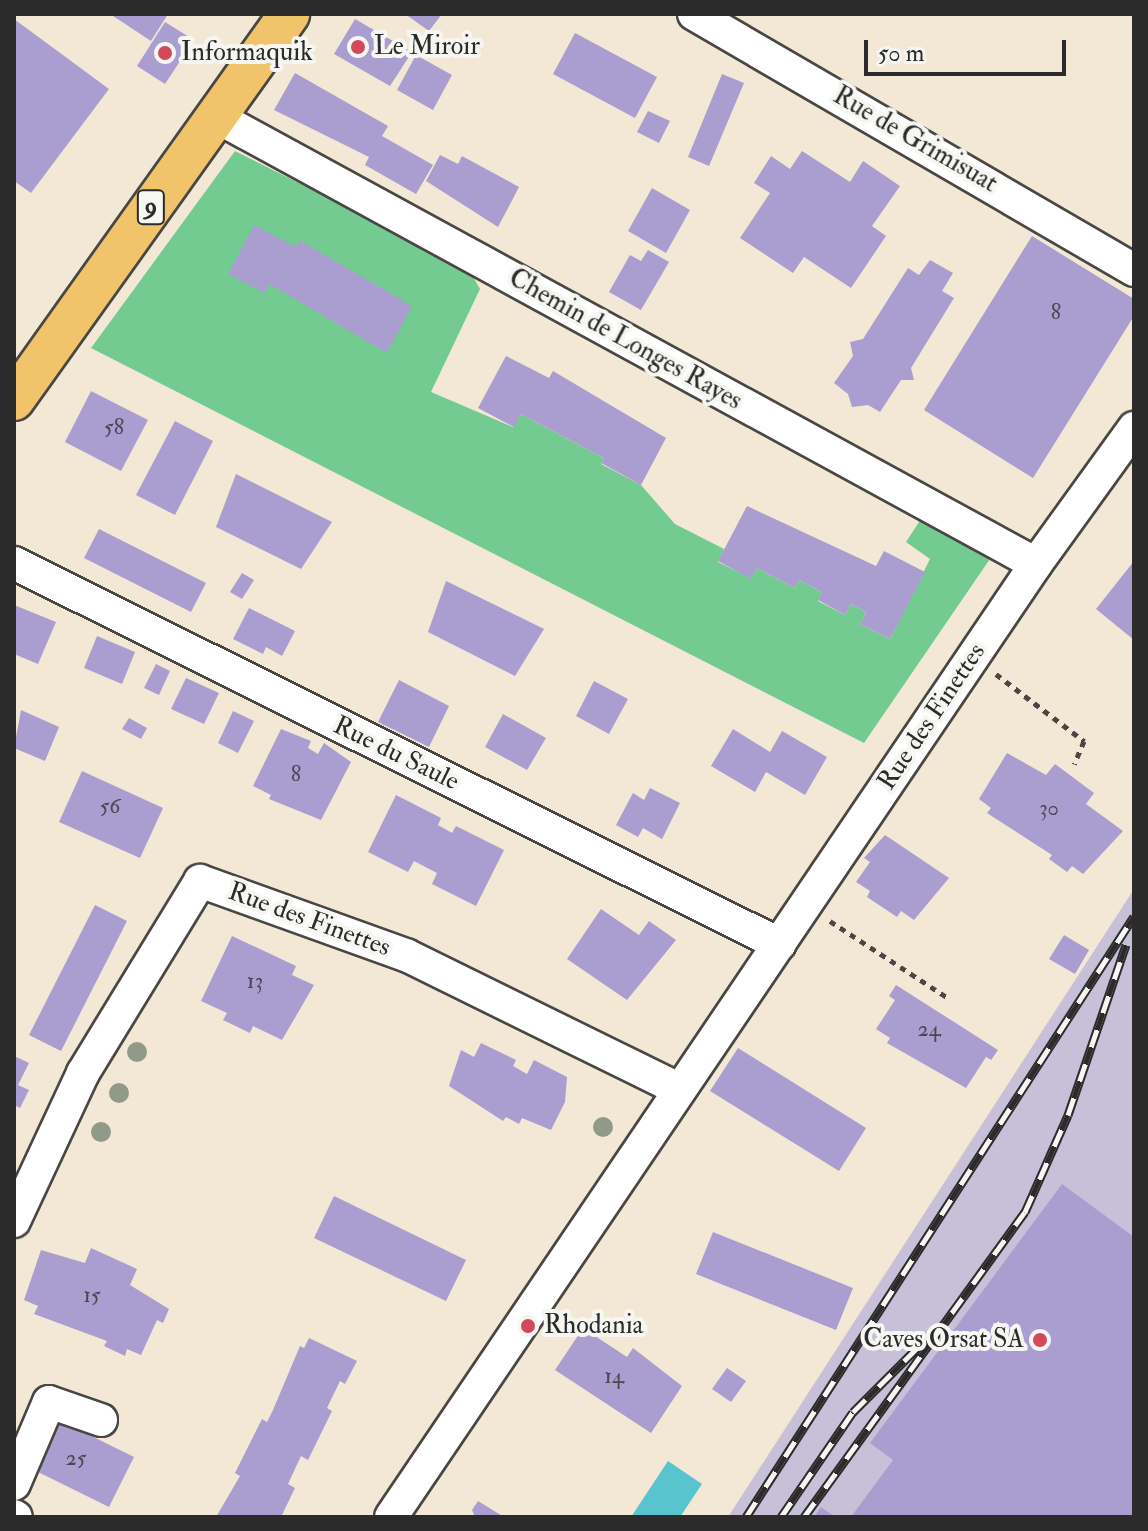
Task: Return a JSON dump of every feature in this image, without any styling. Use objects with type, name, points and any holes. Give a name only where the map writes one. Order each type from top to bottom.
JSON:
[{"type":"main road","name":"9","points":[[18,384],[289,14]]},
{"type":"street","name":"Rue de Grimisuat","points":[[694,14],[1134,270]]},
{"type":"street","name":"Chemin de Longes Rayes","points":[[215,116],[1036,564]]},
{"type":"street","name":"Rue des Finettes","points":[[391,1517],[973,656],[1134,428]]},
{"type":"street","name":"Rue du Saule","points":[[14,563],[779,944]]},
{"type":"street","name":"Rue des Finettes","points":[[14,1221],[83,1073],[200,881],[406,955],[680,1090]]},
{"type":"street","points":[[14,1484],[49,1402],[101,1420]]},
{"type":"path","points":[[973,656],[1084,741],[1074,764]]},
{"type":"path","points":[[805,905],[948,998]]},
{"type":"shaded area","points":[[1134,889],[1134,1517],[728,1517]]},
{"type":"green space","points":[[235,151],[468,268],[480,289],[431,392],[513,427],[521,414],[604,458],[601,464],[641,485],[675,524],[724,549],[718,562],[751,578],[757,568],[795,588],[799,580],[822,592],[818,601],[845,615],[851,604],[866,612],[860,624],[890,639],[930,559],[906,542],[923,516],[992,556],[864,743],[91,348]]},
{"type":"water","points":[[668,1461],[702,1484],[680,1517],[631,1517]]},
{"type":"building","points":[[110,14],[168,14],[151,41]]},
{"type":"building","points":[[405,14],[442,14],[429,31]]},
{"type":"building","points":[[14,19],[109,89],[31,193],[14,181]]},
{"type":"building","points":[[355,19],[412,52],[390,86],[334,54]]},
{"type":"building","name":"Informaquik","points":[[165,22],[194,40],[165,84],[137,66]]},
{"type":"building","points":[[575,33],[657,77],[635,118],[553,74]]},
{"type":"building","points":[[416,55],[452,75],[433,110],[397,90]]},
{"type":"building","points":[[295,73],[388,126],[382,136],[433,165],[416,194],[365,165],[369,157],[274,110]]},
{"type":"building","points":[[722,74],[744,83],[709,166],[688,157]]},
{"type":"building","points":[[648,111],[670,121],[659,143],[637,132]]},
{"type":"building","points":[[802,151],[850,182],[863,161],[900,186],[872,226],[886,236],[851,288],[804,257],[793,273],[740,238],[770,193],[754,183],[771,156],[790,169]]},
{"type":"building","points":[[440,155],[458,164],[462,156],[519,187],[498,227],[426,181]]},
{"type":"building","points":[[652,188],[690,210],[666,253],[628,231]]},
{"type":"building","points":[[254,225],[296,247],[299,240],[412,306],[387,353],[269,284],[265,293],[228,274]]},
{"type":"building","points":[[1032,236],[1134,299],[1134,316],[1033,478],[924,410]]},
{"type":"building","points":[[648,250],[669,262],[641,310],[609,292],[630,255],[641,261]]},
{"type":"building","points":[[930,260],[953,273],[942,291],[954,298],[911,368],[914,380],[901,380],[880,412],[868,405],[852,407],[848,394],[834,383],[853,356],[850,342],[863,339],[908,268],[919,275]]},
{"type":"building","points":[[506,356],[549,378],[553,371],[666,438],[641,485],[601,463],[604,458],[521,414],[514,427],[478,408]]},
{"type":"building","points":[[91,391],[148,420],[121,471],[65,442]]},
{"type":"building","points":[[175,421],[213,441],[175,515],[136,495]]},
{"type":"building","points":[[236,474],[332,522],[301,569],[216,527]]},
{"type":"building","points":[[747,506],[876,566],[884,551],[925,572],[890,639],[860,624],[866,612],[851,604],[845,615],[818,600],[822,592],[799,580],[795,588],[757,568],[751,579],[718,561]]},
{"type":"building","points":[[99,529],[206,583],[191,612],[84,558]]},
{"type":"building","points":[[1134,561],[1134,640],[1096,609]]},
{"type":"building","points":[[242,573],[254,580],[242,599],[230,592]]},
{"type":"building","points":[[446,581],[544,629],[515,676],[428,632]]},
{"type":"building","points":[[14,605],[56,622],[38,664],[14,654]]},
{"type":"building","points":[[249,608],[295,631],[282,656],[266,647],[263,654],[233,639]]},
{"type":"building","points":[[97,636],[135,652],[122,684],[84,668]]},
{"type":"building","points":[[156,664],[170,671],[159,695],[144,688]]},
{"type":"building","points":[[186,678],[219,693],[204,724],[171,709]]},
{"type":"building","points":[[399,680],[449,706],[429,747],[378,722]]},
{"type":"building","points":[[594,681],[628,699],[609,734],[576,716]]},
{"type":"building","points":[[21,710],[59,727],[45,761],[14,748]]},
{"type":"building","points":[[233,711],[254,721],[238,753],[218,743]]},
{"type":"building","points":[[503,714],[546,738],[527,770],[485,747]]},
{"type":"building","points":[[129,718],[147,728],[141,739],[122,729]]},
{"type":"building","points":[[281,729],[311,741],[308,748],[318,754],[324,743],[351,762],[321,820],[269,799],[271,795],[253,786]]},
{"type":"building","points":[[733,729],[770,752],[782,731],[827,757],[805,795],[766,772],[755,792],[711,766]]},
{"type":"building","points":[[1007,753],[1046,775],[1055,764],[1094,793],[1086,804],[1123,831],[1083,874],[1072,866],[1067,872],[1049,859],[1052,855],[987,813],[991,808],[979,799]]},
{"type":"building","points":[[82,771],[163,808],[140,858],[59,822]]},
{"type":"building","points":[[650,788],[680,803],[662,839],[643,828],[638,837],[616,825],[633,793],[644,800]]},
{"type":"building","points":[[396,795],[441,818],[438,825],[452,833],[456,826],[504,850],[476,906],[432,884],[437,873],[414,861],[408,872],[368,852]]},
{"type":"building","points":[[885,835],[949,878],[914,920],[901,911],[897,917],[867,897],[870,891],[856,882],[870,862],[864,858]]},
{"type":"building","points":[[95,905],[127,921],[61,1051],[29,1035]]},
{"type":"building","points":[[601,909],[639,935],[649,921],[676,940],[627,1000],[567,959]]},
{"type":"building","points":[[1064,935],[1089,950],[1075,974],[1049,959]]},
{"type":"building","points":[[232,936],[296,966],[292,975],[314,985],[282,1040],[253,1026],[250,1033],[223,1020],[227,1013],[201,1001]]},
{"type":"building","points":[[896,985],[998,1050],[991,1060],[986,1057],[966,1088],[887,1043],[890,1038],[876,1029],[895,1000],[889,996]]},
{"type":"building","points":[[481,1043],[516,1060],[513,1066],[527,1074],[534,1060],[567,1077],[565,1102],[551,1130],[522,1118],[519,1124],[506,1117],[503,1121],[449,1086],[461,1050],[474,1057]]},
{"type":"building","points":[[738,1048],[866,1128],[839,1171],[710,1091]]},
{"type":"building","points":[[14,1056],[29,1063],[18,1085],[29,1090],[20,1108],[14,1105]]},
{"type":"building","name":"Caves Orsat SA","points":[[1062,1184],[1134,1237],[1134,1517],[851,1517],[893,1460],[870,1443]]},
{"type":"building","points":[[334,1196],[466,1260],[446,1301],[314,1238]]},
{"type":"building","points":[[713,1232],[853,1288],[836,1330],[696,1274]]},
{"type":"building","points":[[91,1248],[137,1269],[130,1285],[169,1309],[163,1323],[157,1320],[141,1355],[127,1349],[125,1356],[104,1346],[107,1341],[34,1314],[38,1306],[24,1300],[41,1250],[85,1263]]},
{"type":"building","points":[[583,1328],[627,1357],[633,1348],[682,1386],[651,1433],[555,1370]]},
{"type":"building","points":[[309,1338],[357,1361],[345,1384],[340,1381],[327,1408],[332,1411],[308,1460],[301,1456],[288,1484],[295,1488],[281,1517],[216,1517],[240,1476],[235,1473],[262,1419],[267,1422],[300,1346],[304,1348]]},
{"type":"building","points":[[727,1368],[746,1381],[731,1402],[712,1389]]},
{"type":"building","points":[[61,1421],[134,1457],[109,1507],[36,1471]]},
{"type":"building","points":[[478,1501],[504,1517],[475,1517],[472,1510]]},
{"type":"building","points":[[821,1507],[835,1517],[814,1517]]},
{"type":"railway","points":[[746,1517],[1134,916]]},
{"type":"railway","points":[[804,1517],[1025,1212],[1068,1115],[1126,945]]},
{"type":"railway","points":[[781,1517],[853,1412],[922,1343]]},
{"type":"place","name":"Le Miroir","points":[[358,47]]},
{"type":"place","name":"Informaquik","points":[[165,53]]},
{"type":"place","name":"Rhodania","points":[[528,1326]]},
{"type":"place","name":"Caves Orsat SA","points":[[1040,1340]]}]
